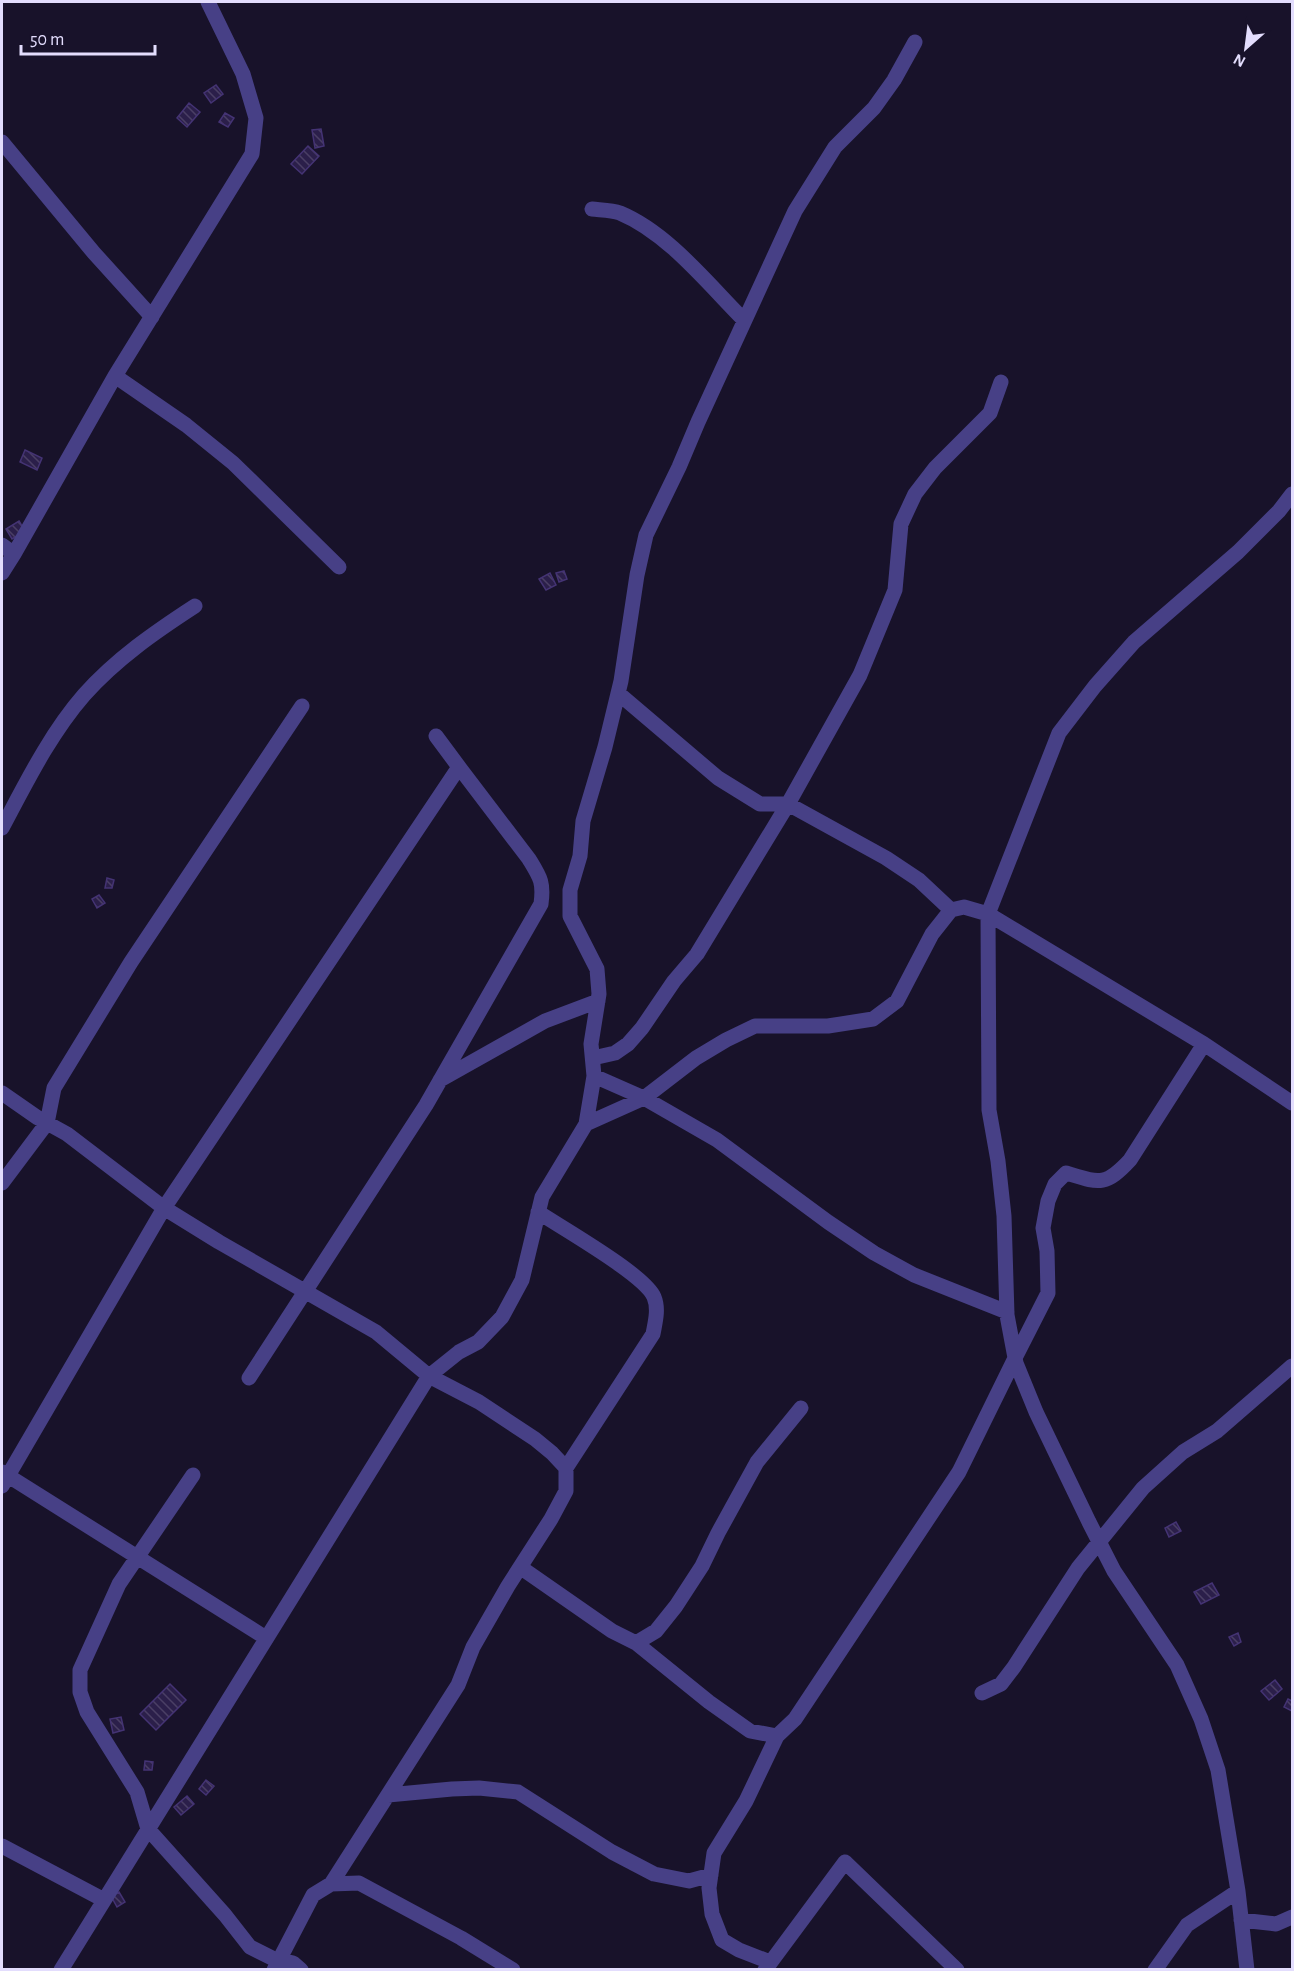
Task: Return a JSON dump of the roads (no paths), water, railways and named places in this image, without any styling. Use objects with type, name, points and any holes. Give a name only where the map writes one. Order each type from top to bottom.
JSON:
[{"type":"street","points":[[2,573],[115,376],[252,154],[256,118],[243,74],[208,2]]},
{"type":"street","points":[[61,1970],[429,1376],[459,1352],[478,1342],[502,1317],[522,1280],[542,1197],[586,1124],[594,1076],[591,1044],[599,993],[597,969],[570,916],[570,890],[580,856],[583,820],[600,768],[618,693],[637,575],[646,535],[779,244],[817,174],[835,147],[874,108],[894,80],[915,42]]},
{"type":"street","points":[[2,142],[94,253],[152,317]]},
{"type":"street","points":[[592,209],[618,213],[647,228],[681,256],[744,320]]},
{"type":"street","points":[[115,376],[186,425],[233,463],[339,567]]},
{"type":"street","points":[[592,1058],[615,1053],[628,1044],[642,1029],[674,981],[697,954],[788,804],[860,675],[894,590],[901,524],[915,494],[935,468],[990,413],[1001,382]]},
{"type":"street","points":[[1246,1970],[1238,1891],[1218,1770],[1201,1719],[1177,1665],[1114,1571],[1099,1542],[1036,1412],[1015,1358],[1007,1312],[1004,1216],[989,1110],[988,914],[1059,733],[1095,686],[1134,642],[1238,552],[1293,494]]},
{"type":"street","points":[[2,545],[14,554]]},
{"type":"street","points":[[2,828],[53,738],[84,695],[128,653],[195,606]]},
{"type":"street","points":[[618,693],[718,778],[760,804],[788,804],[886,858],[919,880],[951,910]]},
{"type":"street","points":[[2,1183],[47,1123],[54,1088],[131,962],[302,706]]},
{"type":"street","points":[[249,1378],[426,1105],[541,904],[543,888],[529,859],[436,736]]},
{"type":"street","points":[[266,1638],[138,1557],[4,1478],[164,1208],[459,767]]},
{"type":"street","points":[[543,888],[570,890]]},
{"type":"street","points":[[586,1124],[644,1098],[696,1058],[755,1026],[828,1026],[873,1019],[897,1001],[932,934],[951,910],[964,907],[988,914],[1204,1044],[1293,1103]]},
{"type":"street","points":[[440,1080],[545,1021],[598,1001]]},
{"type":"street","points":[[957,1970],[845,1862],[767,1966],[722,1940],[712,1914],[709,1888],[714,1853],[746,1801],[777,1736],[795,1719],[959,1472],[1047,1293],[1047,1251],[1043,1228],[1054,1184],[1066,1173],[1103,1181],[1117,1175],[1130,1160],[1204,1044]]},
{"type":"street","points":[[594,1076],[644,1098],[717,1140],[828,1222],[914,1275],[1007,1312]]},
{"type":"street","points":[[2,1093],[68,1134],[164,1208],[376,1332],[429,1376],[479,1402],[535,1439],[566,1468]]},
{"type":"street","points":[[277,1965],[313,1895],[331,1884],[458,1685],[473,1647],[566,1491],[566,1468],[653,1334],[657,1315],[654,1297],[639,1278],[538,1212]]},
{"type":"street","points":[[982,1693],[1001,1684],[1078,1568],[1143,1488],[1183,1452],[1217,1431],[1293,1366]]},
{"type":"street","points":[[636,1643],[656,1631],[676,1606],[702,1566],[758,1462],[801,1408]]},
{"type":"street","points":[[193,1475],[119,1584],[80,1670],[80,1692],[87,1712],[137,1792],[148,1829],[250,1947],[277,1965],[293,1963],[301,1970]]},
{"type":"street","points":[[520,1567],[612,1631],[636,1643],[709,1702],[750,1731],[777,1736]]},
{"type":"street","points":[[388,1795],[479,1788],[518,1792],[612,1852],[654,1874],[689,1881],[711,1875]]},
{"type":"street","points":[[2,1846],[104,1900]]},
{"type":"street","points":[[331,1884],[359,1883],[461,1938],[513,1970]]},
{"type":"street","points":[[1155,1970],[1187,1925],[1238,1891]]},
{"type":"street","points":[[1241,1920],[1276,1924],[1293,1920]]}]
